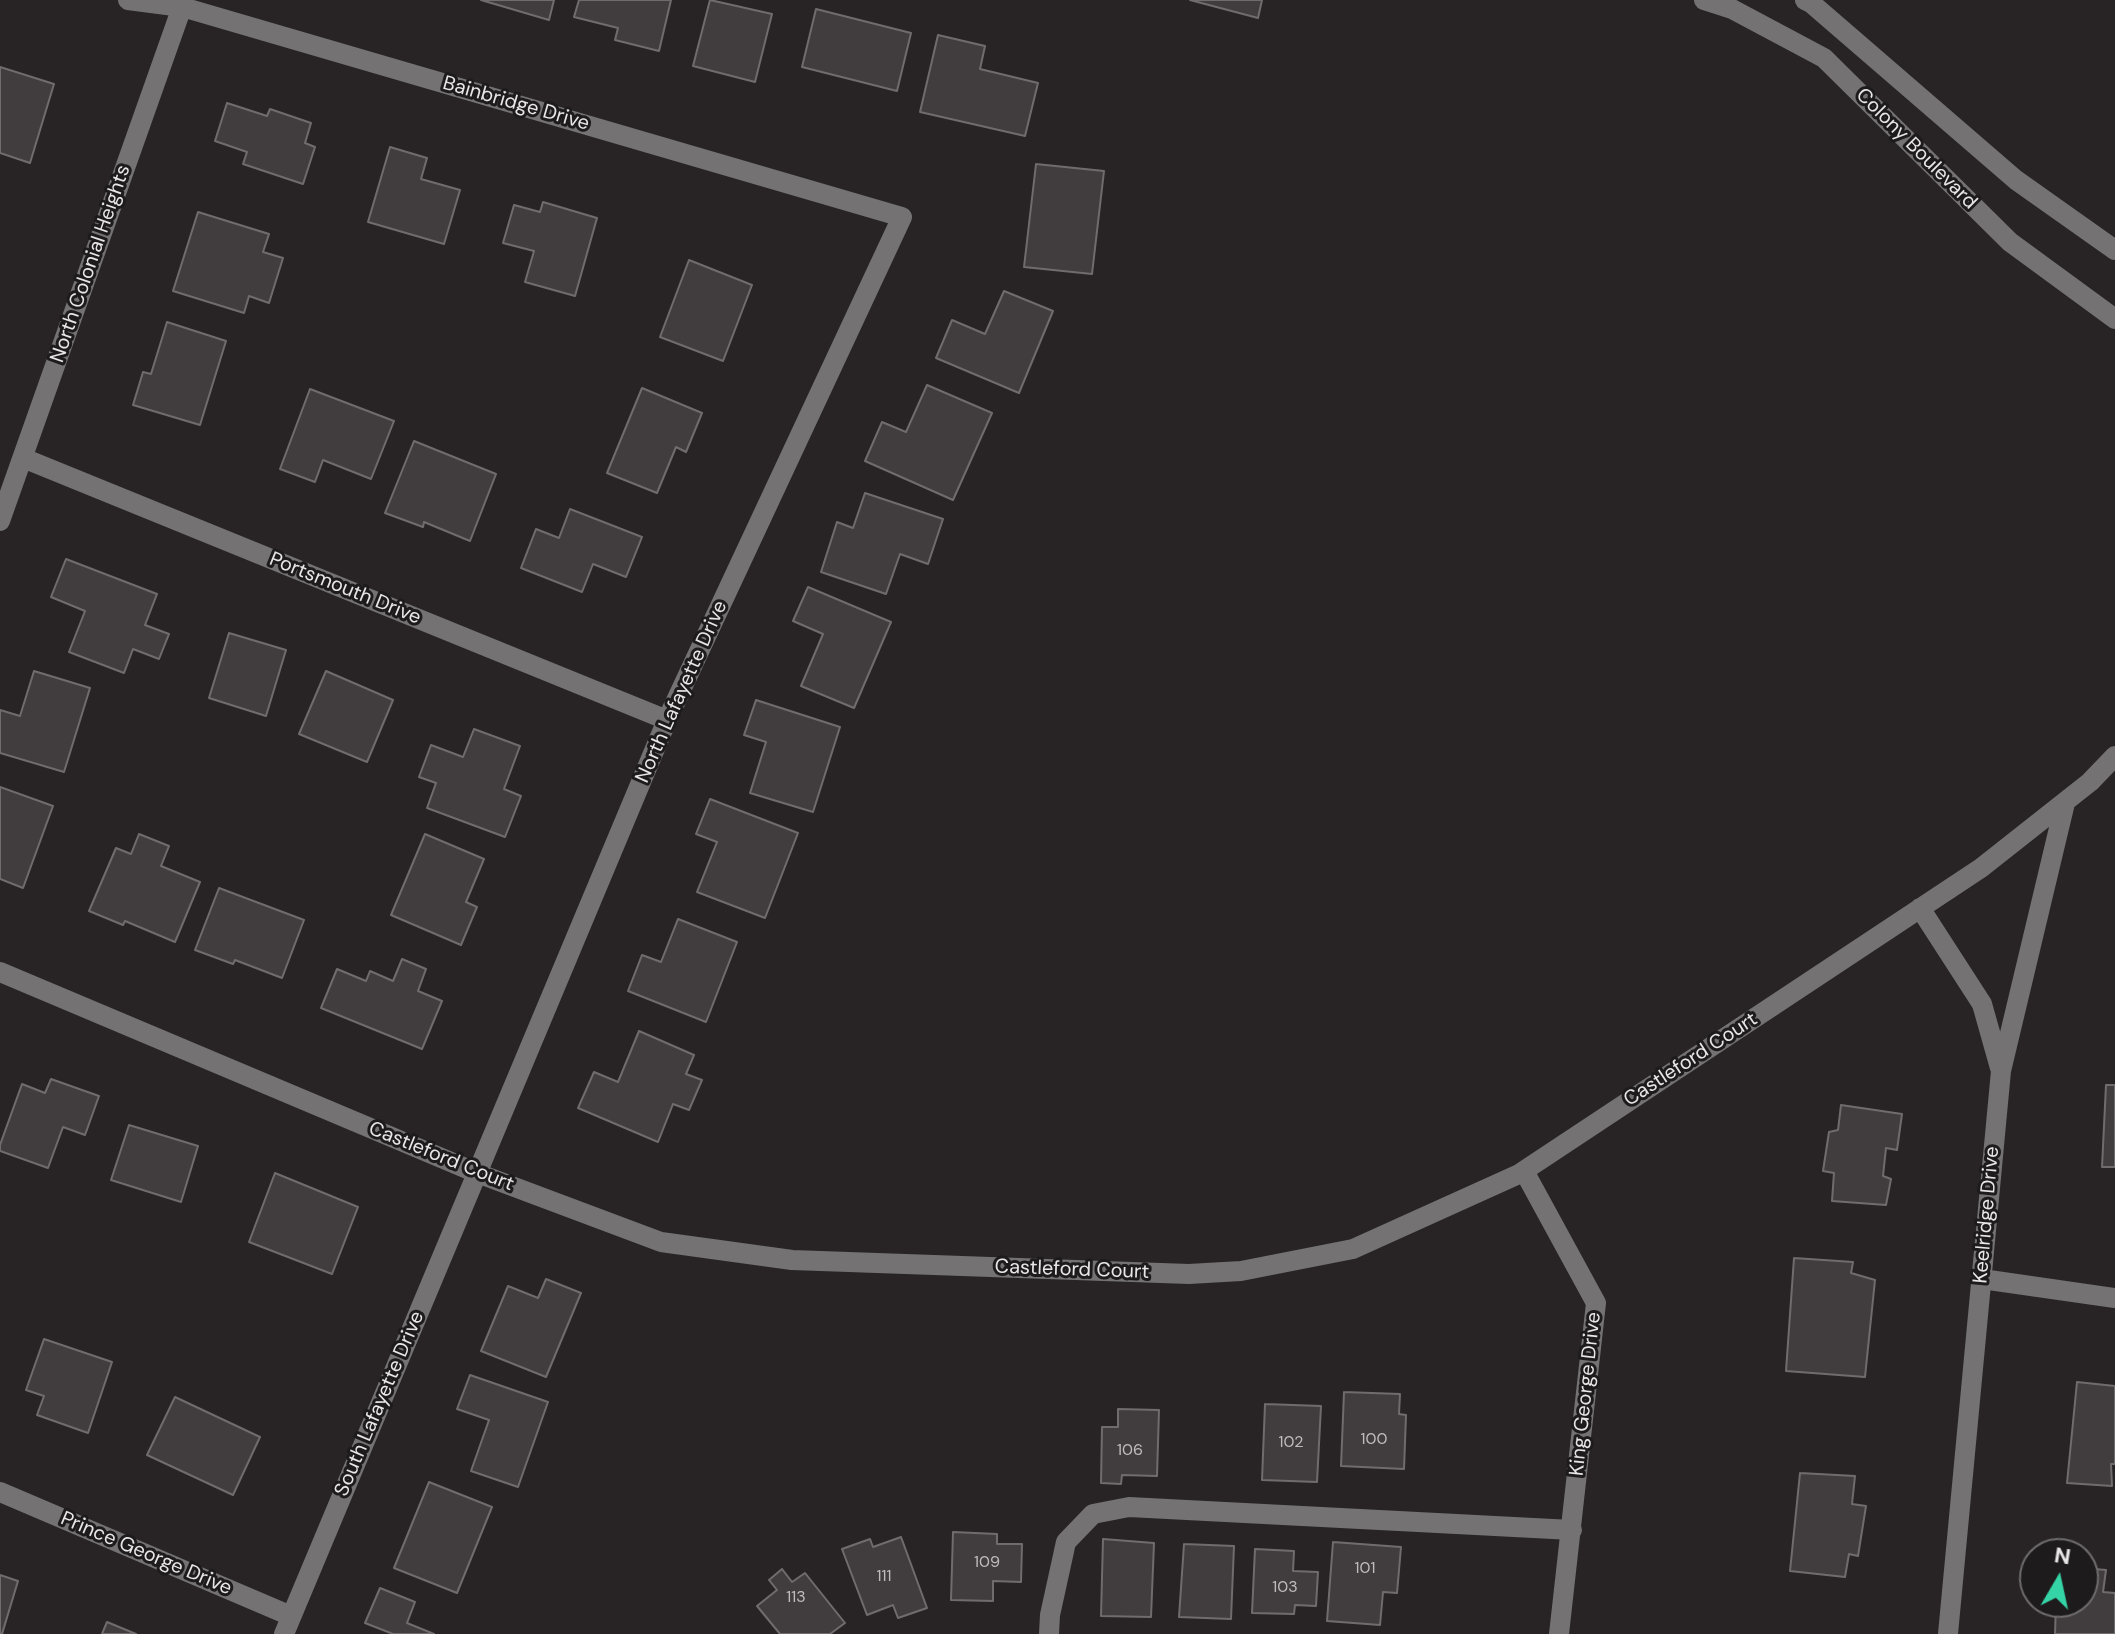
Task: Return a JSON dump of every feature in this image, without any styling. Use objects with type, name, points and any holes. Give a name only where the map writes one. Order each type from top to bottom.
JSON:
[{"type":"street","name":"Bainbridge Drive","points":[[128,0],[182,7],[902,217]]},
{"type":"street","name":"Colony Boulevard","points":[[1704,0],[1732,9],[1824,58],[2010,242],[2115,319]]},
{"type":"street","name":"Colony Boulevard","points":[[1805,0],[2016,180],[2115,250]]},
{"type":"street","name":"North Colonial Heights","points":[[0,521],[182,7]]},
{"type":"street","name":"North Lafayette Drive","points":[[477,1173],[667,720],[902,217]]},
{"type":"street","name":"Portsmouth Drive","points":[[23,458],[667,720]]},
{"type":"street","name":"Castleford Court","points":[[0,972],[477,1173],[661,1242],[792,1260],[1189,1274],[1241,1271],[1353,1249],[1524,1171],[1981,868],[2065,803],[2115,756]]},
{"type":"street","name":"Keelridge Drive","points":[[1948,1634],[2001,1071],[2065,803]]},
{"type":"street","points":[[1920,908],[1982,1004],[2001,1071]]},
{"type":"street","name":"King George Drive","points":[[1524,1171],[1596,1303],[1559,1634]]},
{"type":"street","name":"South Lafayette Drive","points":[[288,1625],[477,1173]]},
{"type":"street","points":[[1982,1279],[2115,1298]]},
{"type":"street","name":"Prince George Drive","points":[[0,1492],[288,1625]]},
{"type":"street","points":[[1049,1634],[1050,1615],[1066,1542],[1093,1514],[1129,1507],[1572,1530]]},
{"type":"building","points":[[481,0],[554,0],[549,20]]},
{"type":"building","points":[[579,0],[671,0],[659,51],[615,40],[618,28],[574,17]]},
{"type":"building","points":[[710,0],[772,14],[755,82],[693,66]]},
{"type":"building","points":[[1190,0],[1262,0],[1258,18]]},
{"type":"building","points":[[816,9],[911,33],[897,91],[802,67]]},
{"type":"building","points":[[938,35],[985,46],[980,69],[1038,83],[1025,136],[920,112]]},
{"type":"building","points":[[0,67],[54,84],[30,163],[0,153]]},
{"type":"building","points":[[227,103],[267,116],[270,109],[311,123],[305,143],[315,147],[303,184],[243,164],[247,152],[215,141]]},
{"type":"building","points":[[390,147],[427,158],[421,179],[460,190],[444,244],[368,222]]},
{"type":"building","points":[[1036,164],[1104,171],[1092,274],[1024,267]]},
{"type":"building","points":[[543,202],[597,218],[575,296],[525,282],[534,251],[503,243],[514,205],[540,212]]},
{"type":"building","points":[[198,212],[269,234],[263,252],[283,258],[269,303],[249,296],[244,313],[173,291]]},
{"type":"building","points":[[689,260],[752,285],[723,361],[660,337]]},
{"type":"building","points":[[1004,291],[1053,311],[1019,393],[936,358],[952,320],[985,334]]},
{"type":"building","points":[[167,322],[226,341],[200,425],[133,405],[143,372],[151,374]]},
{"type":"building","points":[[927,385],[992,413],[953,500],[865,461],[882,422],[906,432]]},
{"type":"building","points":[[642,388],[702,413],[686,452],[676,447],[657,493],[607,473]]},
{"type":"building","points":[[310,389],[394,421],[371,479],[323,460],[315,482],[280,469]]},
{"type":"building","points":[[414,441],[496,474],[470,541],[424,522],[423,527],[385,513]]},
{"type":"building","points":[[865,493],[943,519],[928,564],[900,554],[886,594],[821,572],[837,522],[853,528]]},
{"type":"building","points":[[570,509],[642,537],[626,577],[593,564],[582,592],[521,568],[536,529],[559,538]]},
{"type":"building","points":[[66,559],[157,594],[145,625],[169,634],[159,659],[133,649],[124,673],[69,652],[85,611],[51,597]]},
{"type":"building","points":[[808,587],[891,622],[854,708],[801,686],[823,634],[793,621]]},
{"type":"building","points":[[229,633],[286,650],[266,716],[209,698]]},
{"type":"building","points":[[34,671],[90,688],[64,772],[0,753],[0,710],[20,716]]},
{"type":"building","points":[[326,671],[393,700],[367,762],[299,734]]},
{"type":"building","points":[[756,700],[840,727],[813,812],[750,793],[766,742],[744,735]]},
{"type":"building","points":[[474,729],[520,746],[504,789],[521,796],[505,837],[427,808],[436,783],[419,777],[431,745],[463,757]]},
{"type":"building","points":[[0,787],[53,806],[23,888],[0,879]]},
{"type":"building","points":[[710,799],[798,833],[765,918],[697,892],[717,842],[696,834]]},
{"type":"building","points":[[139,834],[169,846],[161,866],[200,882],[175,942],[125,921],[123,925],[89,911],[116,848],[131,854]]},
{"type":"building","points":[[425,834],[484,859],[466,902],[477,907],[461,945],[391,915]]},
{"type":"building","points":[[219,888],[304,920],[282,978],[235,960],[233,964],[195,950]]},
{"type":"building","points":[[678,919],[737,942],[706,1022],[628,991],[642,955],[661,962]]},
{"type":"building","points":[[402,959],[426,969],[418,991],[442,1001],[422,1049],[321,1008],[337,969],[366,981],[370,971],[393,981]]},
{"type":"building","points":[[639,1031],[694,1055],[686,1074],[702,1080],[689,1110],[673,1104],[658,1142],[578,1108],[594,1072],[618,1082]]},
{"type":"building","points":[[51,1079],[99,1096],[85,1135],[63,1127],[48,1168],[0,1151],[0,1145],[22,1084],[45,1093]]},
{"type":"building","points":[[2106,1085],[2115,1085],[2115,1167],[2102,1167]]},
{"type":"building","points":[[1841,1105],[1902,1114],[1897,1150],[1886,1148],[1883,1176],[1891,1179],[1886,1205],[1832,1201],[1834,1173],[1823,1171],[1829,1132],[1838,1130]]},
{"type":"building","points":[[129,1125],[198,1146],[181,1202],[111,1180]]},
{"type":"building","points":[[275,1173],[358,1207],[332,1274],[249,1242]]},
{"type":"building","points":[[1794,1258],[1853,1262],[1851,1273],[1875,1280],[1865,1377],[1786,1371]]},
{"type":"building","points":[[546,1279],[581,1293],[546,1377],[481,1351],[508,1286],[538,1298]]},
{"type":"building","points":[[44,1339],[112,1362],[88,1433],[37,1415],[44,1396],[26,1390]]},
{"type":"building","points":[[470,1375],[548,1402],[518,1487],[471,1471],[489,1420],[457,1409]]},
{"type":"building","points":[[2077,1382],[2115,1386],[2112,1486],[2067,1483]]},
{"type":"building","points":[[1344,1392],[1400,1394],[1399,1414],[1406,1415],[1404,1469],[1341,1466]]},
{"type":"building","points":[[175,1397],[260,1437],[233,1495],[147,1455]]},
{"type":"building","points":[[1265,1404],[1321,1406],[1317,1482],[1262,1480]]},
{"type":"building","points":[[1118,1409],[1159,1410],[1157,1476],[1122,1475],[1121,1484],[1101,1483],[1102,1427],[1118,1427]]},
{"type":"building","points":[[1800,1473],[1855,1476],[1852,1504],[1866,1506],[1858,1556],[1849,1554],[1845,1577],[1790,1571]]},
{"type":"building","points":[[429,1482],[492,1507],[457,1593],[394,1568]]},
{"type":"building","points":[[953,1532],[997,1534],[997,1544],[1022,1544],[1021,1582],[993,1581],[993,1601],[951,1600]]},
{"type":"building","points":[[901,1537],[927,1608],[898,1618],[893,1605],[867,1615],[842,1549],[870,1539],[873,1547]]},
{"type":"building","points":[[1103,1539],[1154,1543],[1151,1617],[1101,1616]]},
{"type":"building","points":[[1333,1542],[1401,1547],[1397,1593],[1383,1592],[1380,1625],[1327,1621]]},
{"type":"building","points":[[1184,1544],[1234,1546],[1231,1619],[1179,1617]]},
{"type":"building","points":[[1255,1549],[1294,1551],[1293,1571],[1318,1572],[1316,1606],[1295,1605],[1294,1614],[1252,1613]]},
{"type":"building","points":[[782,1569],[792,1582],[805,1573],[845,1623],[830,1634],[780,1634],[757,1606],[777,1590],[769,1580]]},
{"type":"building","points":[[2099,1569],[2106,1570],[2103,1592],[2115,1593],[2115,1634],[2055,1634],[2056,1618],[2099,1618]]},
{"type":"building","points":[[0,1575],[18,1581],[2,1634],[0,1634]]},
{"type":"building","points":[[380,1588],[415,1602],[407,1623],[434,1634],[393,1634],[365,1623]]},
{"type":"building","points":[[107,1622],[136,1634],[102,1634]]}]
